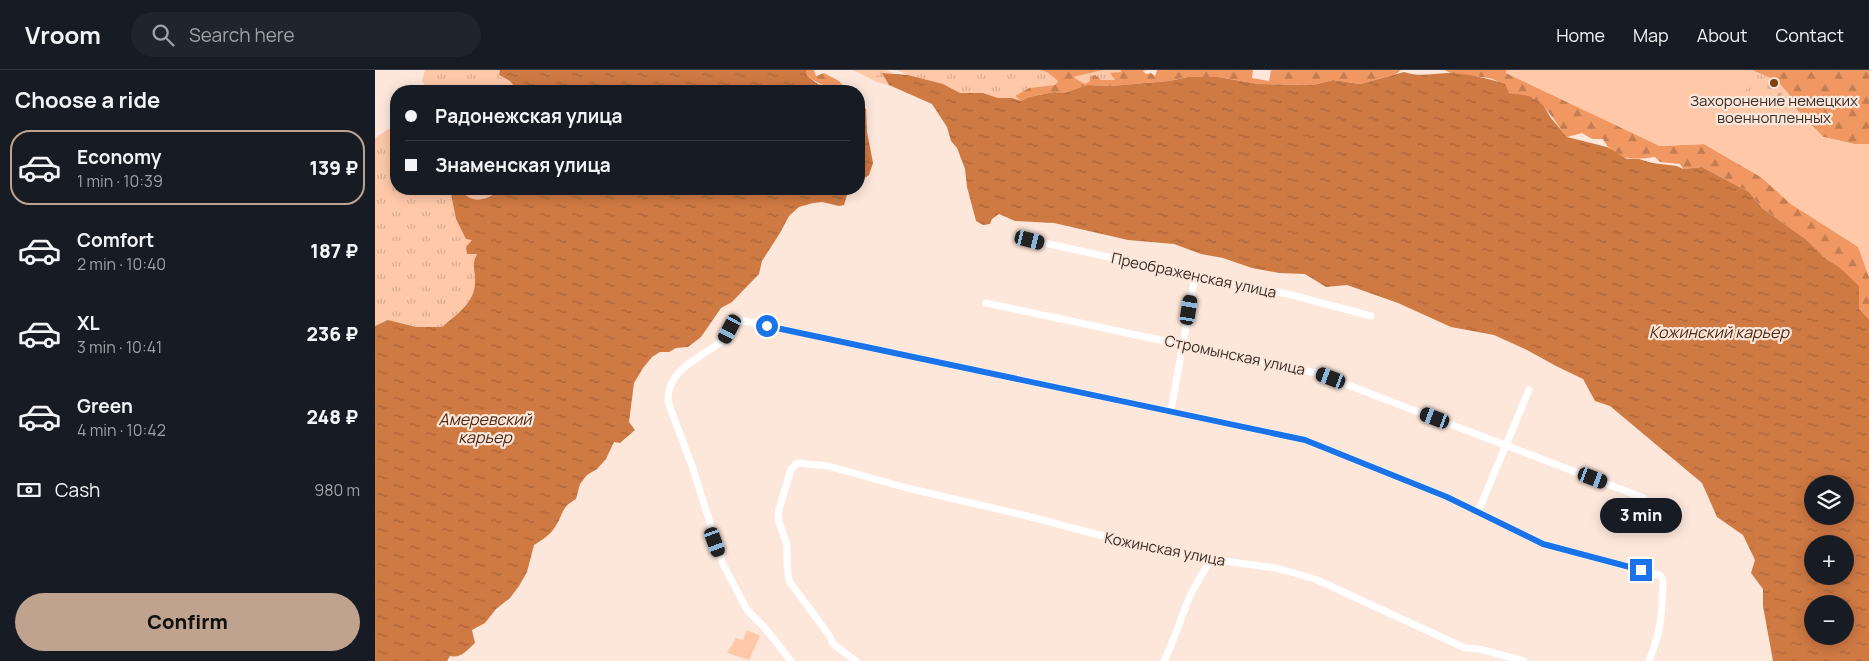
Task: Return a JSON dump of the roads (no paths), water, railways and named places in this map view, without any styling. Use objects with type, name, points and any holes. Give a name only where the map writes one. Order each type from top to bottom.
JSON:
[{"type":"street","name":"Преображенская улица","points":[[1017,236],[1195,276],[1292,295],[1371,316]]},
{"type":"street","points":[[1171,411],[1195,276]]},
{"type":"street","name":"Стромынская улица","points":[[986,303],[1316,372],[1644,498]]},
{"type":"street","points":[[791,661],[764,627],[747,610],[723,564],[693,469],[668,402],[669,389],[674,377],[683,368],[725,338],[735,319],[1305,440],[1447,497],[1543,544],[1659,575],[1663,582],[1663,614],[1659,636],[1649,661]]},
{"type":"street","points":[[1479,512],[1529,390]]},
{"type":"street","name":"Кожинская улица","points":[[856,661],[833,644],[829,635],[789,581],[787,545],[778,513],[791,469],[797,464],[828,466],[907,488],[1103,536],[1209,559],[1276,568],[1315,579],[1465,648],[1479,649],[1524,661]]},
{"type":"street","points":[[1164,661],[1173,644],[1191,593],[1207,567],[1209,559]]},
{"type":"water","points":[[500,70],[806,70],[807,76],[822,85],[513,85],[499,75]]},
{"type":"water","name":"Кожинский карьер","points":[[1404,72],[1420,75],[1447,73],[1484,78],[1505,84],[1509,93],[1529,96],[1543,105],[1567,137],[1607,147],[1627,159],[1639,159],[1652,163],[1677,166],[1683,169],[1702,167],[1749,192],[1762,208],[1807,240],[1825,258],[1839,267],[1859,286],[1859,309],[1869,319],[1869,661],[1773,661],[1763,606],[1763,589],[1751,573],[1755,560],[1743,535],[1717,517],[1702,483],[1610,406],[1595,401],[1583,379],[1494,335],[1451,327],[1398,303],[1347,285],[1326,287],[1305,274],[1279,273],[1252,268],[1223,258],[1201,254],[1174,244],[1128,240],[1054,223],[1015,221],[999,214],[992,219],[990,224],[983,225],[976,221],[967,187],[965,169],[957,148],[951,141],[947,127],[932,104],[889,85],[882,73],[908,75],[943,84],[960,93],[983,93],[998,98],[1012,98],[1021,101],[1029,97],[1054,92],[1064,93],[1087,85],[1111,86],[1169,81],[1188,77],[1218,77],[1259,84],[1313,85],[1333,80],[1360,84]]},
{"type":"water","points":[[865,108],[873,163],[869,175],[865,178]]},
{"type":"water","name":"Амеревский карьер","points":[[451,195],[466,195],[480,200],[492,195],[847,195],[844,205],[839,206],[822,202],[799,207],[789,216],[762,261],[759,274],[732,302],[721,308],[701,337],[688,347],[676,348],[669,352],[660,352],[652,357],[634,383],[629,422],[635,430],[620,443],[614,442],[606,459],[597,469],[587,475],[580,484],[576,499],[565,508],[553,530],[534,545],[527,572],[519,586],[485,623],[472,630],[475,643],[461,655],[450,656],[447,661],[375,661],[375,326],[388,320],[416,327],[442,327],[465,307],[474,288],[474,264],[477,254],[467,254],[466,247],[472,240],[466,239],[456,219]]},
{"type":"place","name":"Захоронение немецких военнопленных","points":[[1774,83]]}]
